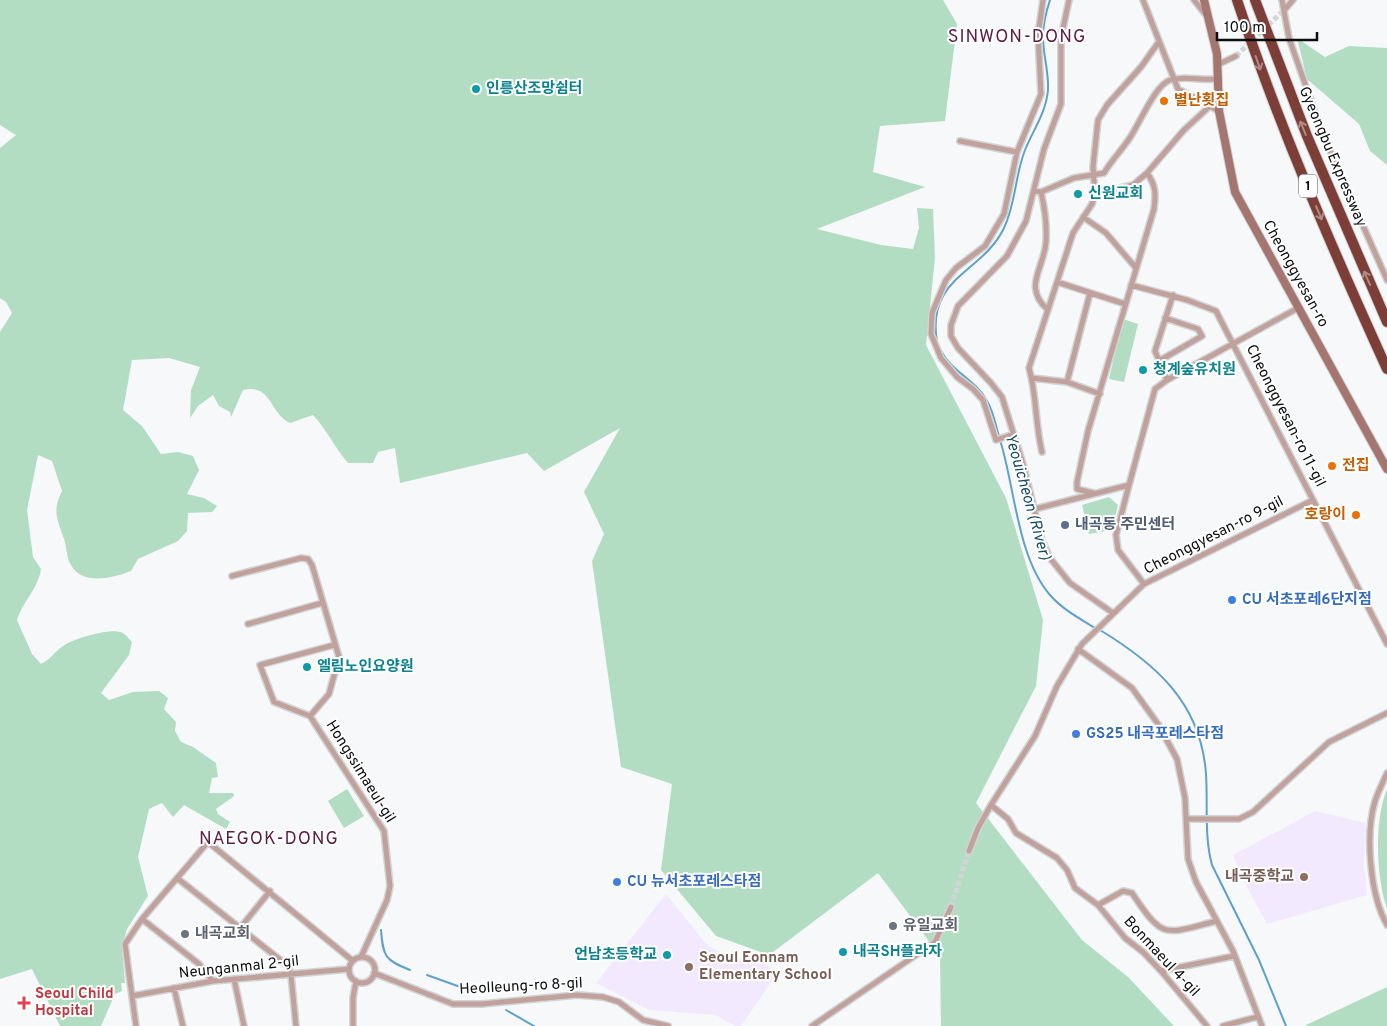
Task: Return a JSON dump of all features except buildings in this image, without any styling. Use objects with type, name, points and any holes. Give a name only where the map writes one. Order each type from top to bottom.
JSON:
[{"type":"highway","name":"1","points":[[1237,0],[1260,70],[1281,124],[1387,369]]},
{"type":"highway","name":"Gyeongbu Expressway","points":[[1255,0],[1306,136],[1387,322]]},
{"type":"street","points":[[1014,434],[996,440],[983,400],[973,389],[957,378],[941,358],[931,334],[931,324],[937,298],[946,280],[985,246],[1004,214],[1017,152],[1041,94],[1038,35],[1043,0]]},
{"type":"street","points":[[1069,0],[1061,38],[1062,104],[1044,149],[1026,221],[1018,239],[1007,256],[958,306],[951,325],[951,336],[958,348],[1002,398],[1035,509],[1042,541],[1050,558],[1070,583],[1111,615]]},
{"type":"street","points":[[1143,0],[1172,79],[1178,88],[1218,111]]},
{"type":"street","points":[[1194,0],[1208,17]]},
{"type":"street","name":"Cheonggyesan-ro","points":[[1204,0],[1217,54],[1218,111],[1235,192],[1387,469]]},
{"type":"street","points":[[1282,0],[1285,8],[1289,38],[1321,128],[1387,280]]},
{"type":"street","points":[[1285,8],[1294,0]]},
{"type":"street","points":[[1042,452],[1029,368],[1074,233],[1092,204],[1095,194],[1093,175],[1098,120],[1107,105],[1141,67],[1158,43]]},
{"type":"street","points":[[1216,65],[1236,56]]},
{"type":"street","points":[[1034,191],[1041,192],[1074,178],[1104,173],[1129,139],[1155,95],[1166,82],[1172,79],[1216,79]]},
{"type":"street","points":[[1095,194],[1133,185],[1147,173],[1167,146],[1210,106]]},
{"type":"street","points":[[960,141],[1017,152]]},
{"type":"street","points":[[1094,493],[1077,489],[1077,482],[1088,431],[1154,209],[1156,195],[1154,185],[1147,173]]},
{"type":"street","points":[[1041,192],[1046,215],[1046,245],[1034,284],[1038,302],[1048,310]]},
{"type":"street","points":[[1083,217],[1106,232],[1136,268]]},
{"type":"street","points":[[1057,282],[1125,304]]},
{"type":"street","name":"Cheonggyesan-ro 11-gil","points":[[1131,285],[1216,311],[1313,500]]},
{"type":"street","points":[[1066,382],[1090,293]]},
{"type":"street","points":[[1166,380],[1155,351],[1172,296]]},
{"type":"street","name":"Cheonggyesan-ro 11-gil","points":[[1144,584],[1118,550],[1116,534],[1155,389],[1166,380],[1298,308]]},
{"type":"street","points":[[1158,361],[1202,336],[1198,329],[1166,318]]},
{"type":"street","points":[[1032,378],[1066,382],[1100,394]]},
{"type":"street","points":[[1035,509],[1129,485]]},
{"type":"street","points":[[1313,500],[1387,644]]},
{"type":"street","name":"Cheonggyesan-ro 9-gil","points":[[969,851],[978,828],[1035,736],[1057,686],[1082,644],[1144,584],[1313,500]]},
{"type":"street","name":"Hongssimaeul-gil","points":[[232,576],[289,560],[308,559],[312,565],[339,657],[329,694],[310,716]]},
{"type":"street","points":[[248,624],[322,603]]},
{"type":"street","name":"Hongssimaeul-gil","points":[[334,644],[260,665],[274,702],[310,716],[384,831],[390,886],[387,900],[361,957]]},
{"type":"street","points":[[1078,650],[1132,688],[1158,724],[1177,759],[1187,819],[1188,859],[1196,882],[1234,956],[1262,1026]]},
{"type":"street","points":[[1187,819],[1239,819],[1253,812],[1328,742],[1387,713]]},
{"type":"street","points":[[1387,773],[1375,802],[1370,834],[1374,896],[1387,925]]},
{"type":"street","points":[[991,805],[1008,819],[1016,833],[1057,858],[1067,870],[1075,888],[1098,905],[1123,892],[1128,892],[1132,893],[1150,920],[1162,929],[1174,931],[1217,921]]},
{"type":"street","points":[[136,1026],[125,944],[142,919],[208,842],[270,891],[352,961]]},
{"type":"street","points":[[177,878],[288,966],[291,975],[296,1026]]},
{"type":"street","points":[[240,927],[270,891]]},
{"type":"street","name":"Bonmaeul 4-gil","points":[[1098,905],[1125,938],[1143,952],[1161,971],[1207,1026]]},
{"type":"street","points":[[812,1026],[935,942],[951,907]]},
{"type":"street","points":[[142,919],[199,964],[213,981]]},
{"type":"street","points":[[1161,971],[1234,956]]},
{"type":"street","points":[[361,957],[372,962],[374,973],[367,981],[356,981],[350,975],[349,969],[352,961],[361,957]]},
{"type":"street","name":"Neunganmal 2-gil","points":[[132,996],[213,981],[349,969]]},
{"type":"street","name":"Heolleung-ro 8-gil","points":[[374,973],[453,1004],[482,1004],[577,995],[603,997],[619,1002],[643,1020],[668,1026]]},
{"type":"street","points":[[234,979],[244,1026]]},
{"type":"street","points":[[353,1026],[353,998],[356,981]]},
{"type":"street","points":[[174,988],[183,1026]]},
{"type":"street","points":[[1223,1026],[1257,1017]]},
{"type":"shaded area","name":"내곡중학교","points":[[1315,811],[1366,823],[1364,864],[1367,895],[1267,924],[1248,889],[1233,855]]},
{"type":"shaded area","name":"Seoul Eonnam Elementary School","points":[[666,894],[708,946],[735,959],[761,957],[776,975],[741,1026],[735,1026],[716,1015],[649,1010],[596,983]]},
{"type":"green space","points":[[0,0],[943,0],[957,24],[945,121],[880,126],[873,172],[925,187],[817,229],[881,245],[913,249],[919,228],[917,208],[933,209],[935,258],[926,345],[1006,498],[1043,620],[1036,686],[976,803],[1082,940],[1128,977],[1174,1026],[941,1026],[940,956],[878,873],[769,955],[716,936],[661,870],[672,784],[621,767],[592,561],[604,534],[584,492],[620,428],[544,471],[527,453],[400,483],[395,448],[378,452],[373,463],[348,463],[313,415],[290,423],[278,413],[270,400],[260,391],[252,389],[243,390],[231,417],[230,412],[219,406],[213,395],[198,406],[190,418],[191,390],[200,367],[169,358],[132,360],[123,410],[142,426],[161,454],[178,452],[193,456],[199,470],[187,494],[204,498],[217,506],[212,512],[188,513],[187,531],[178,541],[138,559],[131,571],[107,578],[90,578],[76,572],[69,562],[56,510],[62,491],[52,461],[38,455],[27,510],[33,557],[41,569],[37,583],[17,620],[32,654],[41,664],[63,646],[82,637],[115,631],[127,636],[132,642],[129,655],[101,693],[109,700],[133,692],[159,691],[168,698],[164,709],[176,722],[175,731],[181,742],[193,747],[216,763],[218,777],[212,778],[209,793],[233,793],[234,796],[216,809],[218,814],[230,822],[226,829],[184,805],[173,817],[162,803],[149,809],[138,857],[148,896],[127,929],[122,947],[125,983],[121,983],[122,991],[115,994],[101,1026],[60,1026],[32,969],[0,979],[0,332],[12,313],[6,302],[0,298],[0,148],[16,135],[0,125]]},
{"type":"green space","points":[[1297,38],[1325,57],[1349,46],[1387,48],[1387,165],[1370,151],[1359,124],[1307,79]]},
{"type":"green space","points":[[1123,319],[1138,324],[1124,382],[1109,379]]},
{"type":"green space","points":[[1109,497],[1118,505],[1112,530],[1089,534],[1082,505]]},
{"type":"green space","points":[[347,789],[364,816],[344,828],[328,801]]},
{"type":"green space","points":[[1387,789],[1387,909],[1383,896],[1379,865],[1378,832]]},
{"type":"green space","points":[[1387,987],[1387,1026],[1306,1026],[1306,1025]]},
{"type":"waterway","name":"Yeouicheon (River)","points":[[937,342],[936,320],[940,303],[948,289],[994,243],[1008,218],[1019,169],[1047,98],[1048,83],[1043,32],[1050,0]]},
{"type":"waterway","name":"Yeouicheon (River)","points":[[941,351],[951,365],[977,387],[989,405],[1005,459],[1024,542],[1030,561],[1039,579],[1060,605],[1095,628]]},
{"type":"waterway","name":"Yeouicheon (River)","points":[[1100,630],[1157,672],[1185,706],[1195,726],[1202,749],[1206,774],[1207,831],[1212,865],[1259,960],[1286,1026]]},
{"type":"waterway","points":[[381,930],[384,952],[390,960],[410,970]]},
{"type":"waterway","points":[[427,975],[466,989]]},
{"type":"waterway","points":[[506,1010],[534,1026]]},
{"type":"tunnel","points":[[1236,56],[1285,9]]},
{"type":"tunnel","points":[[951,907],[969,851]]},
{"type":"place","name":"인릉산조망쉼터","points":[[476,89]]},
{"type":"place","name":"별난횟집","points":[[1164,101]]},
{"type":"place","name":"신원교회","points":[[1078,194]]},
{"type":"place","name":"청계숲유치원","points":[[1143,370]]},
{"type":"place","name":"전집","points":[[1332,466]]},
{"type":"place","name":"호랑이","points":[[1356,515]]},
{"type":"place","name":"내곡동 주민센터","points":[[1065,525]]},
{"type":"place","name":"CU 서초포레6단지점","points":[[1232,600]]},
{"type":"place","name":"엘림노인요양원","points":[[307,667]]},
{"type":"place","name":"GS25 내곡포레스타점","points":[[1076,734]]},
{"type":"place","name":"내곡중학교","points":[[1304,877]]},
{"type":"place","name":"CU 뉴서초포레스타점","points":[[617,882]]},
{"type":"place","name":"유일교회","points":[[893,926]]},
{"type":"place","name":"내곡교회","points":[[185,934]]},
{"type":"place","name":"내곡SH플라자","points":[[843,952]]},
{"type":"place","name":"언남초등학교","points":[[667,955]]},
{"type":"place","name":"Seoul Eonnam Elementary School","points":[[689,967]]},
{"type":"place","name":"Seoul Child Hospital","points":[[24,1003]]},
{"type":"district","name":"SINWON-DONG","points":[[1017,37]]},
{"type":"district","name":"NAEGOK-DONG","points":[[269,839]]}]
